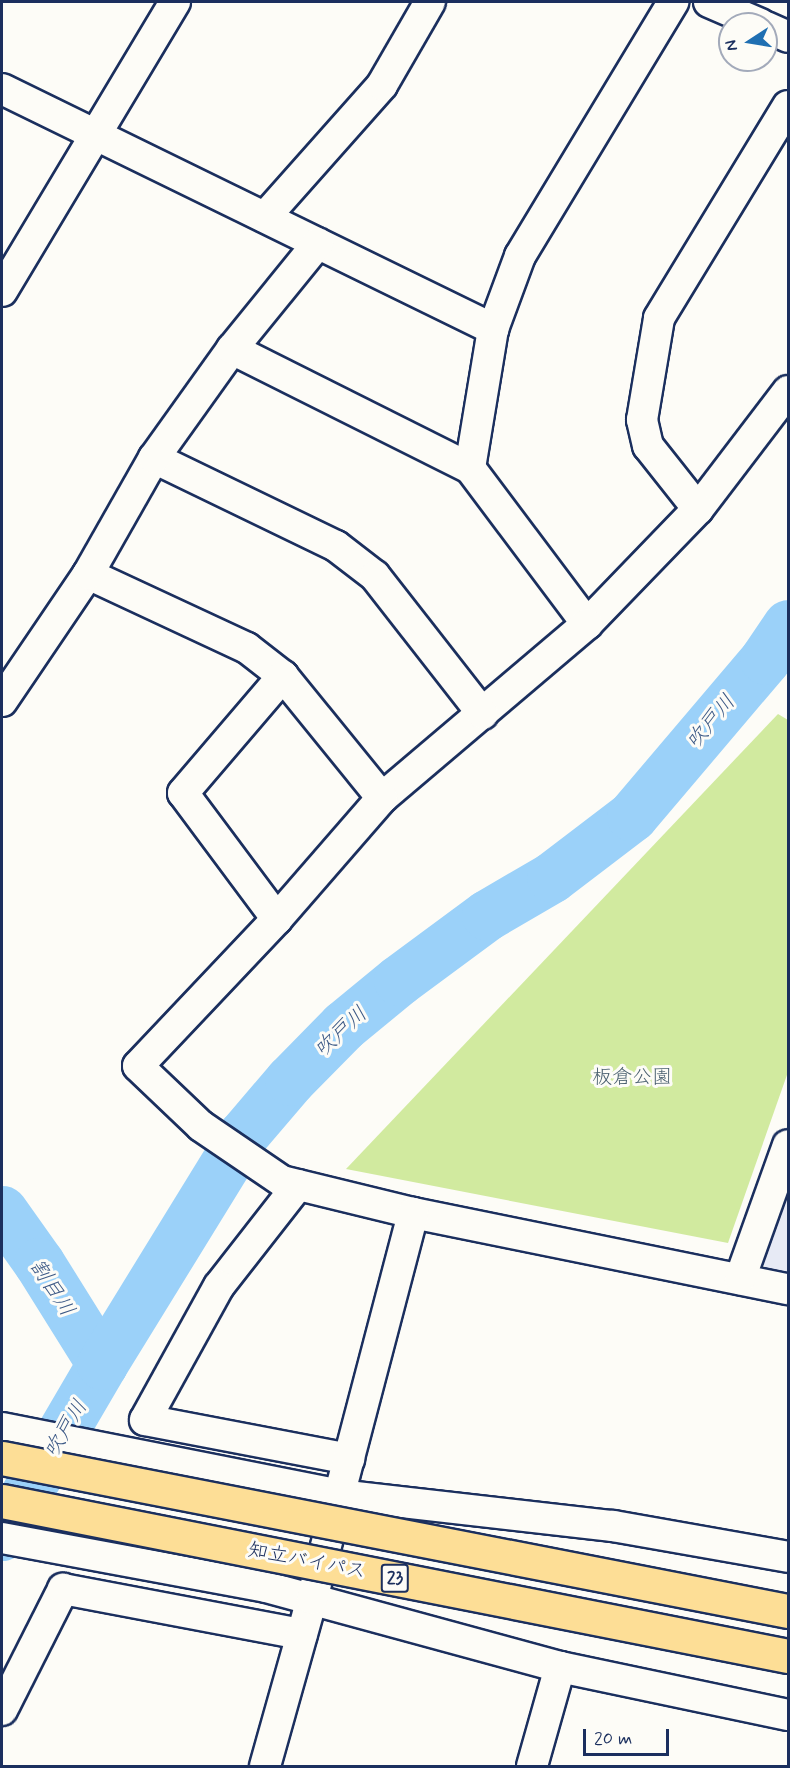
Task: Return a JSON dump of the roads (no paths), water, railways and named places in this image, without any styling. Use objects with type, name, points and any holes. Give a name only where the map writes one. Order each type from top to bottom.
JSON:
[{"type":"highway","name":"23","points":[[2,1458],[789,1611]]},
{"type":"highway","name":"知立バイパス","points":[[2,1501],[789,1656]]},
{"type":"street","points":[[2,291],[175,2]]},
{"type":"street","points":[[265,216],[382,85],[430,2]]},
{"type":"street","points":[[470,468],[493,329],[520,255],[674,2]]},
{"type":"street","points":[[709,2],[732,12]]},
{"type":"street","points":[[2,89],[493,329]]},
{"type":"street","points":[[698,509],[648,446],[642,420],[659,318],[789,106]]},
{"type":"street","points":[[2,701],[88,574],[154,458],[232,349],[318,243]]},
{"type":"street","points":[[232,349],[470,468],[587,624]]},
{"type":"street","points":[[789,391],[698,509],[587,624],[382,798],[277,919],[138,1066],[201,1126],[290,1183],[413,1213],[789,1289]]},
{"type":"street","points":[[154,458],[336,546],[375,576],[483,714]]},
{"type":"street","points":[[88,574],[247,648],[283,676],[382,798]]},
{"type":"street","points":[[277,919],[183,793],[283,676]]},
{"type":"street","points":[[740,1279],[789,1145]]},
{"type":"street","points":[[290,1183],[219,1286],[145,1420],[349,1459]]},
{"type":"street","points":[[265,1767],[312,1599],[413,1213]]},
{"type":"street","points":[[2,1428],[340,1494],[613,1526],[789,1557]]},
{"type":"street","points":[[2,1538],[266,1587],[560,1667],[789,1715]]},
{"type":"street","points":[[2,1710],[63,1589],[302,1634]]},
{"type":"street","points":[[532,1767],[560,1667]]},
{"type":"waterway","name":"吹戸川","points":[[2,1535],[102,1364],[243,1135],[290,1080],[343,1026],[399,980],[487,915],[552,877],[632,816],[765,659],[788,625]]},
{"type":"waterway","name":"割目川","points":[[2,1211],[39,1263],[102,1364]]},
{"type":"park label","name":"板倉公園","points":[[632,1077]]}]
